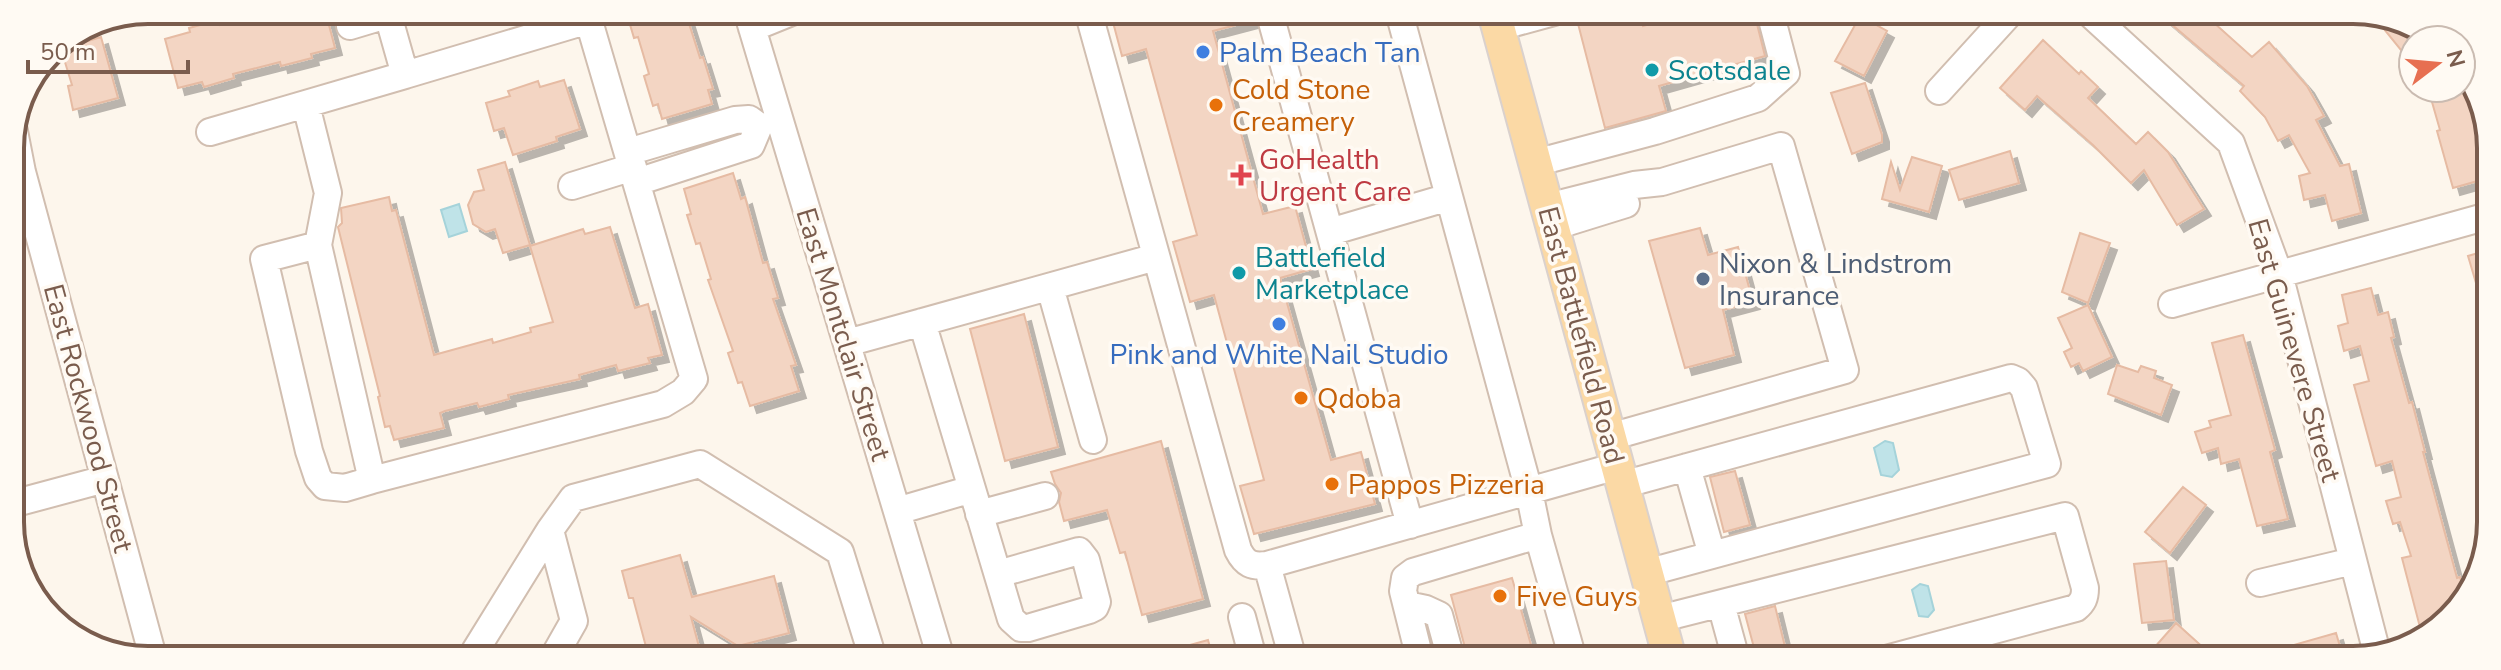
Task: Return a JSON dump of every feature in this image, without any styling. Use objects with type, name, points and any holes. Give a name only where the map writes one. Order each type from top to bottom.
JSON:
[{"type":"main road","name":"East Battlefield Road","points":[[1497,24],[1666,646]]},
{"type":"street","points":[[350,26],[355,24]]},
{"type":"street","points":[[394,24],[405,75]]},
{"type":"street","points":[[210,132],[405,75],[563,24]]},
{"type":"street","points":[[318,245],[264,259],[309,451],[318,478],[325,486],[345,488],[663,404],[683,392],[694,379],[590,24]]},
{"type":"street","name":"East Montclair Street","points":[[750,24],[769,122],[847,343],[937,646]]},
{"type":"street","points":[[1092,24],[1238,550],[1244,561],[1255,567],[1529,491],[1616,463],[1845,370],[1781,146],[1662,182],[1634,185],[1550,217]]},
{"type":"street","points":[[1273,24],[1410,525]]},
{"type":"street","points":[[1402,24],[1569,646]]},
{"type":"street","points":[[1535,163],[1655,131],[1758,98],[1786,73],[1773,24]]},
{"type":"street","points":[[1939,91],[2000,24]]},
{"type":"street","name":"East Guinevere Street","points":[[2101,24],[2231,143],[2279,274],[2375,644]]},
{"type":"street","points":[[306,105],[328,193],[318,245],[372,480]]},
{"type":"street","points":[[572,186],[633,167],[735,120],[769,122]]},
{"type":"street","points":[[1330,232],[1449,197]]},
{"type":"street","name":"East Rockwood Street","points":[[24,201],[150,646]]},
{"type":"street","points":[[2172,304],[2477,219]]},
{"type":"street","points":[[847,343],[1156,257]]},
{"type":"street","points":[[1050,287],[1093,440]]},
{"type":"street","points":[[922,322],[998,574]]},
{"type":"street","points":[[1616,463],[1687,467],[2011,378],[2024,388],[2047,464],[1646,573]]},
{"type":"street","points":[[478,646],[573,498],[700,464],[840,552],[869,646]]},
{"type":"street","points":[[1687,467],[1712,555]]},
{"type":"street","points":[[24,501],[105,479]]},
{"type":"street","points":[[897,511],[1045,496]]},
{"type":"street","points":[[1659,619],[2065,516],[2085,588],[2082,603],[2076,608],[1934,646]]},
{"type":"street","points":[[550,530],[574,621],[560,646]]},
{"type":"street","points":[[1417,646],[1403,591],[1405,578],[1413,572],[1538,535]]},
{"type":"street","points":[[2260,583],[2353,561]]},
{"type":"street","points":[[1267,565],[1289,646]]},
{"type":"street","points":[[1721,604],[1732,646]]},
{"type":"street","points":[[1407,605],[1439,615],[1447,646]]},
{"type":"street","points":[[1242,617],[1250,646]]},
{"type":"water","points":[[459,204],[467,231],[449,237],[441,210]]},
{"type":"water","points":[[1885,441],[1893,443],[1899,470],[1892,477],[1881,475],[1874,448]]},
{"type":"water","points":[[1920,584],[1928,586],[1934,610],[1928,617],[1919,616],[1912,590]]},
{"type":"building","points":[[204,24],[329,24],[335,48],[281,66],[280,62],[233,74],[234,78],[204,87],[202,82],[178,88],[165,39],[190,32],[189,28]]},
{"type":"building","points":[[630,24],[689,24],[713,89],[708,90],[712,104],[662,119],[658,104],[653,106],[644,76],[649,74],[638,37],[634,38]]},
{"type":"building","name":"Battlefield Marketplace","points":[[1113,24],[1240,24],[1213,31],[1263,214],[1295,206],[1312,269],[1280,278],[1331,460],[1361,452],[1375,504],[1254,534],[1240,486],[1264,480],[1214,295],[1190,302],[1173,242],[1197,235],[1146,49],[1122,56]]},
{"type":"building","name":"Scotsdale","points":[[1578,24],[1757,24],[1765,56],[1659,86],[1666,111],[1605,128]]},
{"type":"building","points":[[1856,24],[1874,24],[1887,31],[1864,76],[1835,61]]},
{"type":"building","points":[[2171,24],[2215,24],[2252,57],[2269,42],[2307,86],[2324,116],[2316,120],[2340,166],[2349,164],[2361,213],[2332,221],[2325,195],[2304,200],[2299,176],[2310,173],[2289,135],[2278,141],[2265,117],[2240,91],[2244,86]]},
{"type":"building","points":[[2383,28],[2397,33],[2397,45]]},
{"type":"building","points":[[101,37],[118,98],[73,110],[68,86],[72,85],[64,59],[84,42]]},
{"type":"building","points":[[2043,40],[2079,74],[2081,71],[2098,87],[2088,98],[2136,144],[2148,132],[2168,152],[2204,209],[2177,225],[2144,170],[2131,183],[2037,96],[2025,110],[2000,88]]},
{"type":"building","points":[[564,80],[580,129],[556,137],[557,141],[513,155],[504,128],[494,131],[486,103],[510,96],[508,91],[538,81],[540,87]]},
{"type":"building","points":[[1865,83],[1882,142],[1852,154],[1831,93]]},
{"type":"building","points":[[2433,104],[2468,104],[2475,129],[2477,181],[2453,188],[2437,131],[2440,130]]},
{"type":"building","points":[[2010,151],[2019,183],[1959,200],[1949,170]]},
{"type":"building","points":[[1912,157],[1942,166],[1929,212],[1882,199],[1891,162],[1900,190]]},
{"type":"building","points":[[505,162],[530,245],[503,253],[495,229],[486,232],[473,224],[468,205],[474,192],[484,190],[478,170]]},
{"type":"building","points":[[733,173],[741,199],[745,197],[763,263],[767,262],[778,298],[773,299],[796,365],[791,366],[799,391],[750,406],[728,353],[733,351],[708,280],[711,279],[700,243],[696,244],[687,215],[691,214],[684,189]]},
{"type":"building","points":[[389,197],[392,211],[396,210],[434,355],[492,339],[493,343],[553,322],[530,246],[583,229],[585,234],[610,227],[635,308],[648,304],[662,355],[648,358],[650,363],[618,371],[616,365],[579,375],[580,379],[508,395],[509,399],[445,411],[440,413],[444,428],[394,440],[390,426],[385,427],[338,227],[342,223],[341,208]]},
{"type":"building","name":"Nixon & Lindstrom Insurance","points":[[1700,228],[1708,255],[1738,247],[1753,302],[1723,310],[1734,355],[1685,368],[1649,241]]},
{"type":"building","points":[[2080,233],[2110,243],[2088,303],[2062,292]]},
{"type":"building","points":[[2477,253],[2477,286],[2468,256]]},
{"type":"building","points":[[2371,288],[2378,315],[2388,312],[2394,337],[2391,338],[2409,403],[2412,402],[2457,578],[2460,577],[2461,581],[2435,615],[2420,626],[2402,558],[2411,556],[2400,522],[2393,524],[2386,501],[2401,497],[2392,461],[2376,466],[2354,385],[2369,381],[2360,346],[2344,351],[2338,326],[2348,323],[2342,295]]},
{"type":"building","points":[[2088,305],[2112,357],[2083,371],[2079,363],[2071,367],[2064,352],[2072,348],[2058,318]]},
{"type":"building","points":[[1024,314],[1058,447],[1005,461],[970,329]]},
{"type":"building","points":[[2243,335],[2275,450],[2270,452],[2288,519],[2257,526],[2239,459],[2221,464],[2218,448],[2202,453],[2195,432],[2211,427],[2209,421],[2231,415],[2212,343]]},
{"type":"building","points":[[2117,365],[2138,372],[2141,366],[2156,371],[2154,378],[2172,385],[2161,415],[2108,394]]},
{"type":"building","points":[[1161,441],[1203,599],[1142,615],[1125,552],[1120,553],[1107,510],[1064,521],[1059,502],[1061,493],[1051,472]]},
{"type":"building","points":[[1735,471],[1750,525],[1724,532],[1710,477]]},
{"type":"building","points":[[2183,487],[2206,505],[2170,553],[2145,532]]},
{"type":"building","points":[[680,555],[692,597],[774,576],[789,633],[738,646],[691,617],[699,646],[646,646],[622,571]]},
{"type":"building","points":[[2166,561],[2174,620],[2142,623],[2134,564]]},
{"type":"building","points":[[1512,578],[1531,646],[1465,646],[1451,595]]},
{"type":"building","points":[[1775,606],[1785,646],[1754,646],[1745,614]]},
{"type":"building","points":[[2176,623],[2201,646],[2156,646]]},
{"type":"building","points":[[2336,633],[2340,646],[2290,646]]},
{"type":"building","points":[[1208,640],[1210,646],[1186,646]]},
{"type":"place","name":"Palm Beach Tan","points":[[1203,52]]},
{"type":"place","name":"Scotsdale","points":[[1652,70]]},
{"type":"place","name":"Cold Stone Creamery","points":[[1216,105]]},
{"type":"place","name":"GoHealth Urgent Care","points":[[1241,175]]},
{"type":"place","name":"Battlefield Marketplace","points":[[1239,273]]},
{"type":"place","name":"Nixon & Lindstrom Insurance","points":[[1703,279]]},
{"type":"place","name":"Pink and White Nail Studio","points":[[1279,324]]},
{"type":"place","name":"Qdoba","points":[[1301,398]]},
{"type":"place","name":"Pappos Pizzeria","points":[[1332,484]]},
{"type":"place","name":"Five Guys","points":[[1500,596]]}]
